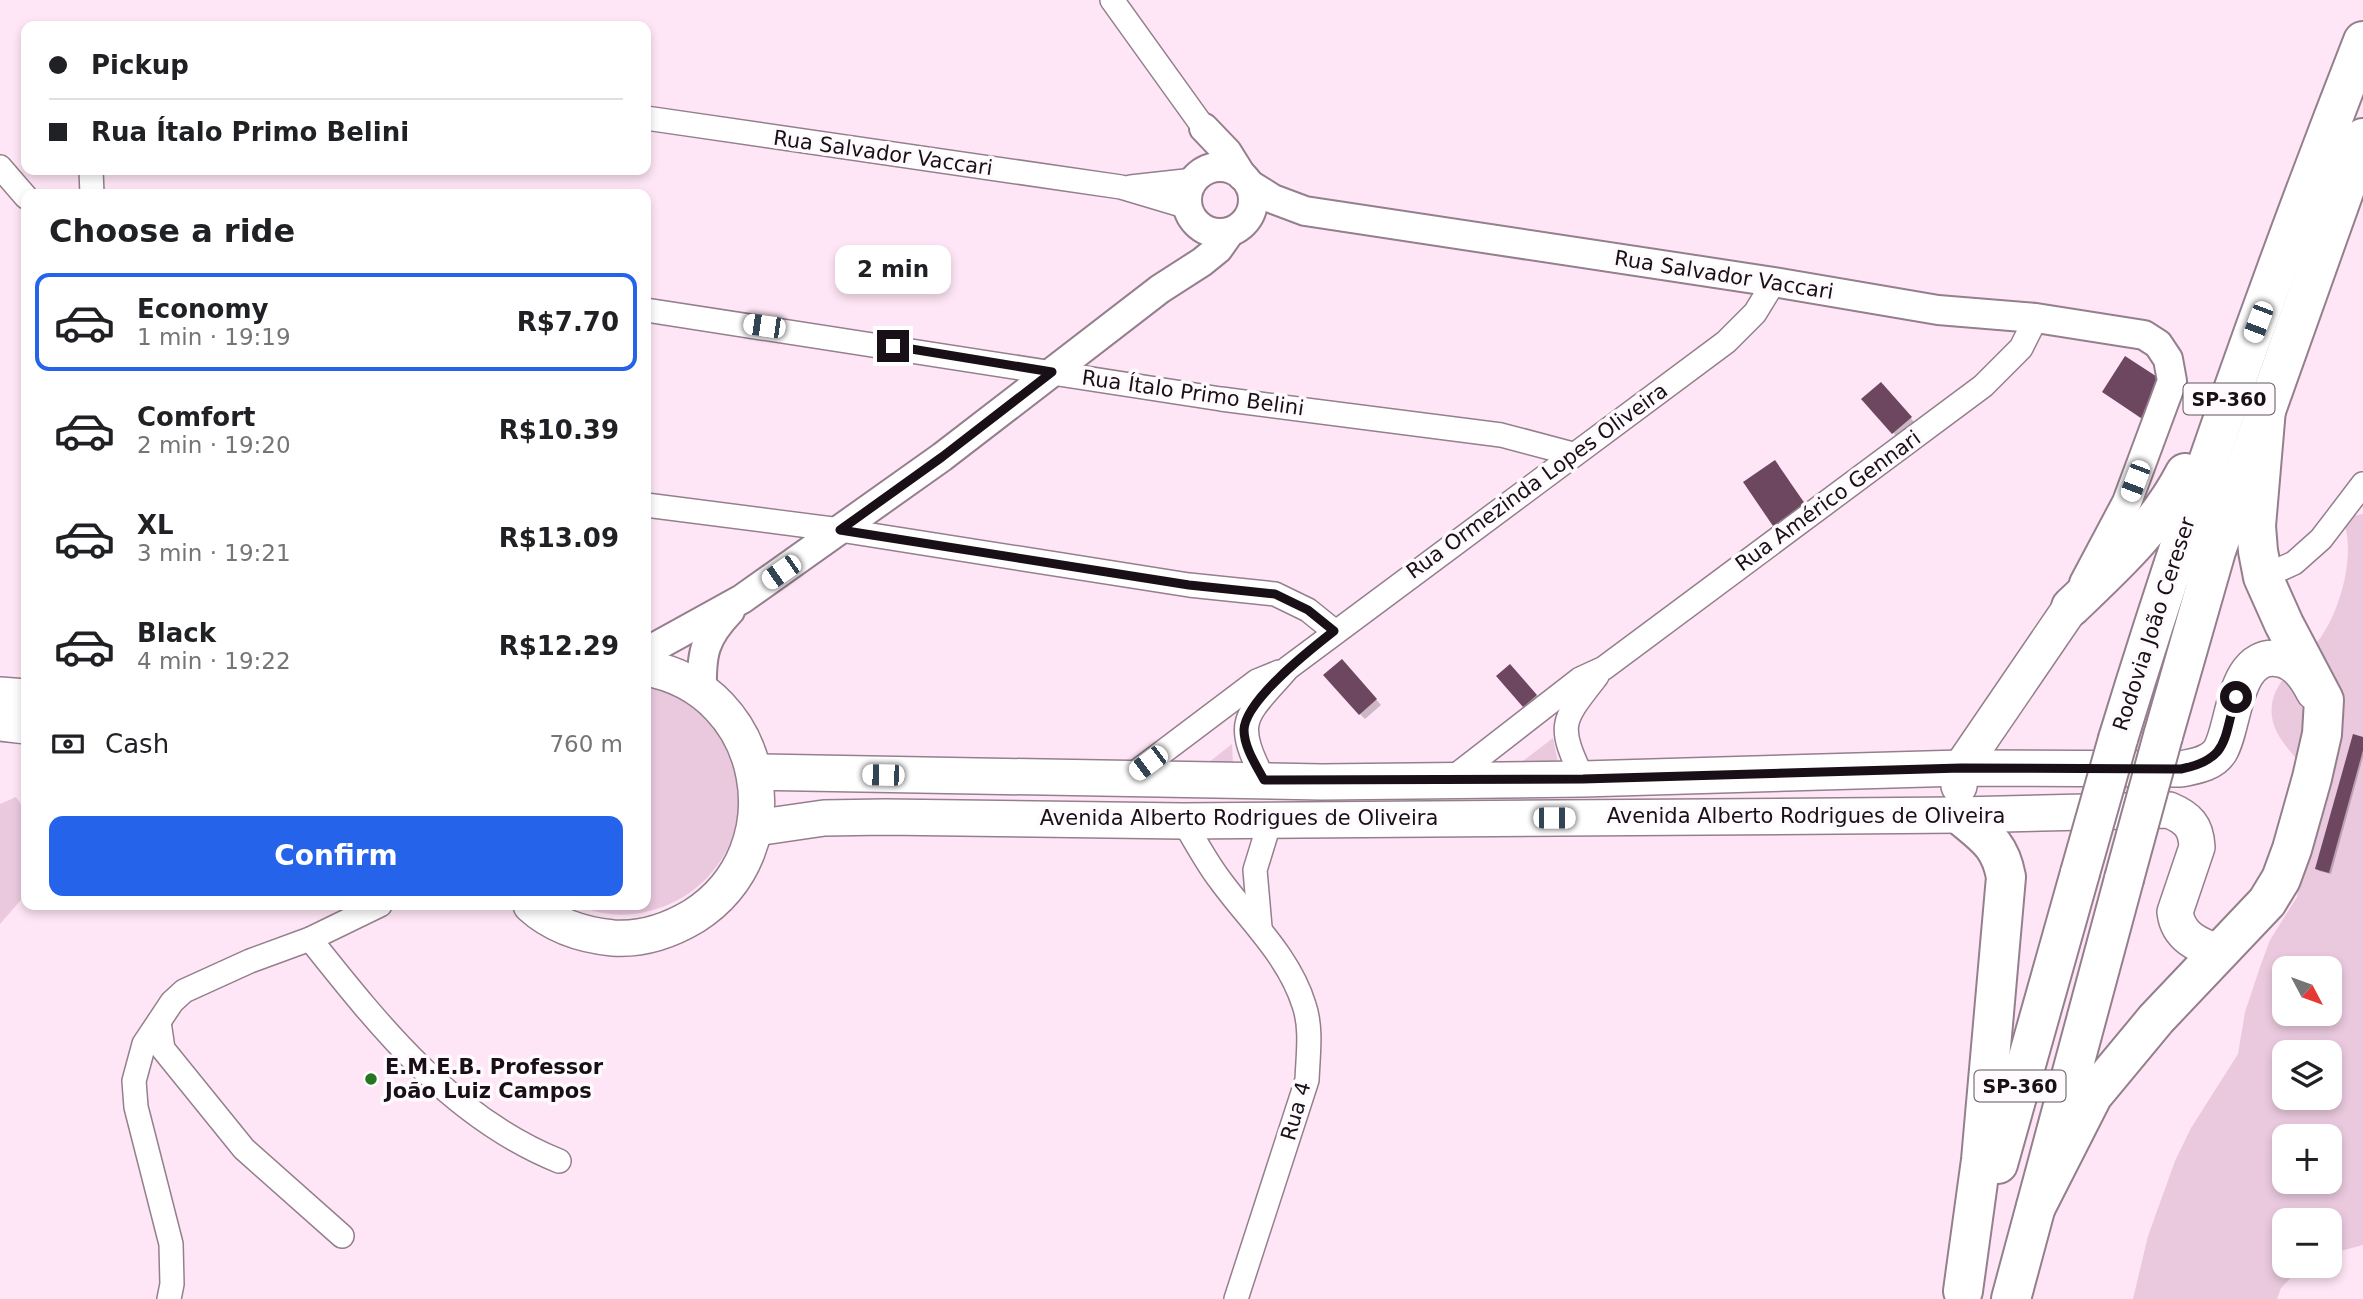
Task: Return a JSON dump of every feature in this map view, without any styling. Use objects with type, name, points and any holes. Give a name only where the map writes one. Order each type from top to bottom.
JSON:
[{"type":"highway","name":"Rodovia João Cereser","points":[[1962,1295],[2118,739],[2174,557],[2240,369],[2359,53]]},
{"type":"highway","name":"Rodovia João Cereser","points":[[2011,1299],[2163,736],[2216,551],[2363,138]]},
{"type":"highway","points":[[2071,607],[2146,535],[2168,506],[2240,369]]},
{"type":"highway","points":[[2036,1207],[2093,1095],[2156,1019],[2267,902],[2281,878],[2312,778],[2324,714],[2320,688],[2284,624],[2263,577],[2256,526],[2266,409]]},
{"type":"highway","points":[[1961,816],[1992,842],[2002,856],[2007,877],[1981,1160],[1962,1295]]},
{"type":"main road","points":[[1961,816],[1961,768],[2071,607]]},
{"type":"main road","name":"Avenida Alberto Rodrigues de Oliveira","points":[[755,772],[1127,780],[1450,780],[1583,779],[1961,768],[2181,769],[2207,762],[2221,749],[2242,683],[2253,667],[2265,660],[2290,662],[2300,671],[2324,714]]},
{"type":"main road","points":[[537,910],[546,918],[587,935],[631,939],[674,929],[711,905],[739,870],[755,828],[757,790],[755,772],[744,741],[726,713],[702,691],[664,671],[651,669]]},
{"type":"main road","points":[[0,695],[21,697]]},
{"type":"main road","points":[[0,723],[21,725]]},
{"type":"main road","name":"Avenida Alberto Rodrigues de Oliveira","points":[[755,828],[824,818],[885,817],[1183,821],[1271,818],[1961,816],[2169,810],[2184,816],[2193,825],[2196,847],[2175,912],[2176,923],[2189,940],[2220,953]]},
{"type":"street","points":[[651,649],[741,599],[942,457],[1217,249],[1238,226],[1253,203],[1246,180],[1227,152],[1204,128],[1112,0]]},
{"type":"street","name":"Rua Salvador Vaccari","points":[[651,119],[1121,187],[1194,194]]},
{"type":"street","points":[[1178,277],[1191,248],[1194,194],[1204,128]]},
{"type":"street","points":[[0,167],[21,191]]},
{"type":"street","points":[[1194,194],[1222,167],[1246,180]]},
{"type":"street","name":"Rua Salvador Vaccari","points":[[1246,180],[1273,199],[1304,211],[1774,282],[1938,310],[2036,318],[2144,334],[2158,344],[2168,359],[2172,381],[2127,502],[2071,607]]},
{"type":"street","points":[[1194,194],[1208,231],[1238,226]]},
{"type":"street","name":"Rua Salvador Vaccari","points":[[1238,226],[1304,211]]},
{"type":"street","name":"Rua Ormezinda Lopes Oliveira","points":[[1264,780],[1247,747],[1244,729],[1248,714],[1288,667],[1726,342],[1755,313],[1774,282]]},
{"type":"street","name":"Rua Ítalo Primo Belini","points":[[651,311],[1221,398],[1501,435],[1573,454]]},
{"type":"street","name":"Rua Américo Gennari","points":[[1450,780],[1580,679],[1604,668],[1983,386],[2021,348],[2036,318]]},
{"type":"street","points":[[2263,577],[2294,563],[2321,539],[2363,484]]},
{"type":"street","points":[[651,506],[840,530],[1189,585],[1275,594],[1308,610],[1334,631]]},
{"type":"street","points":[[702,691],[704,649],[710,633],[741,599]]},
{"type":"street","name":"Rua Ormezinda Lopes Oliveira","points":[[1127,780],[1257,681],[1288,667]]},
{"type":"street","name":"Rua Américo Gennari","points":[[1583,779],[1564,727],[1568,713],[1604,668]]},
{"type":"street","points":[[1750,817],[1752,774]]},
{"type":"street","name":"Rua 4","points":[[1260,927],[1255,870],[1271,818]]},
{"type":"street","name":"Rua 4","points":[[1183,821],[1220,880],[1260,927],[1304,1005],[1309,1042],[1307,1080],[1236,1299]]},
{"type":"street","points":[[169,1299],[171,1244],[136,1107],[134,1081],[144,1044],[172,1002],[184,991],[250,961],[310,939],[370,910]]},
{"type":"street","points":[[310,939],[370,1016],[431,1078],[484,1121],[533,1151],[559,1161]]},
{"type":"street","points":[[159,1022],[163,1049],[244,1149],[342,1237]]},
{"type":"shaded area","points":[[2363,514],[2363,1245],[2342,1251],[2342,1208],[2272,1208],[2272,1278],[2291,1278],[2281,1288],[2277,1299],[2133,1299],[2148,1236],[2175,1161],[2191,1128],[2238,1054],[2245,1012],[2270,940],[2297,897],[2310,775],[2277,733],[2272,717],[2272,704],[2281,683],[2321,637],[2335,611],[2345,579],[2348,546],[2342,518]]},
{"type":"shaded area","points":[[651,688],[686,701],[706,717],[725,744],[736,774],[739,804],[734,833],[721,860],[702,883],[676,901],[651,910]]},
{"type":"shaded area","points":[[1553,738],[1558,763],[1515,767]]},
{"type":"shaded area","points":[[1232,744],[1233,765],[1203,767]]},
{"type":"shaded area","points":[[16,797],[21,804],[21,900],[0,924],[0,804]]},
{"type":"shaded area","points":[[593,910],[651,910],[637,914]]},
{"type":"building","points":[[2125,356],[2165,382],[2141,418],[2102,392]]},
{"type":"building","points":[[1881,382],[1912,417],[1892,434],[1861,399]]},
{"type":"building","points":[[1775,460],[1805,504],[1773,526],[1743,482]]},
{"type":"building","points":[[1342,659],[1377,699],[1359,715],[1323,675]]},
{"type":"building","points":[[1510,664],[1537,695],[1523,707],[1496,676]]},
{"type":"building","points":[[2353,734],[2363,737],[2363,750],[2329,873],[2315,869]]},
{"type":"place","name":"E.M.E.B. Professor João Luiz Campos","points":[[371,1079]]},
{"type":"route","points":[[893,346],[1052,372],[942,457],[840,530],[1189,585],[1275,594],[1308,610],[1334,631],[1288,667],[1248,714],[1244,729],[1247,747],[1264,780],[1322,782],[1583,779],[1961,768],[2181,769],[2215,758],[2221,749],[2236,697]]}]
